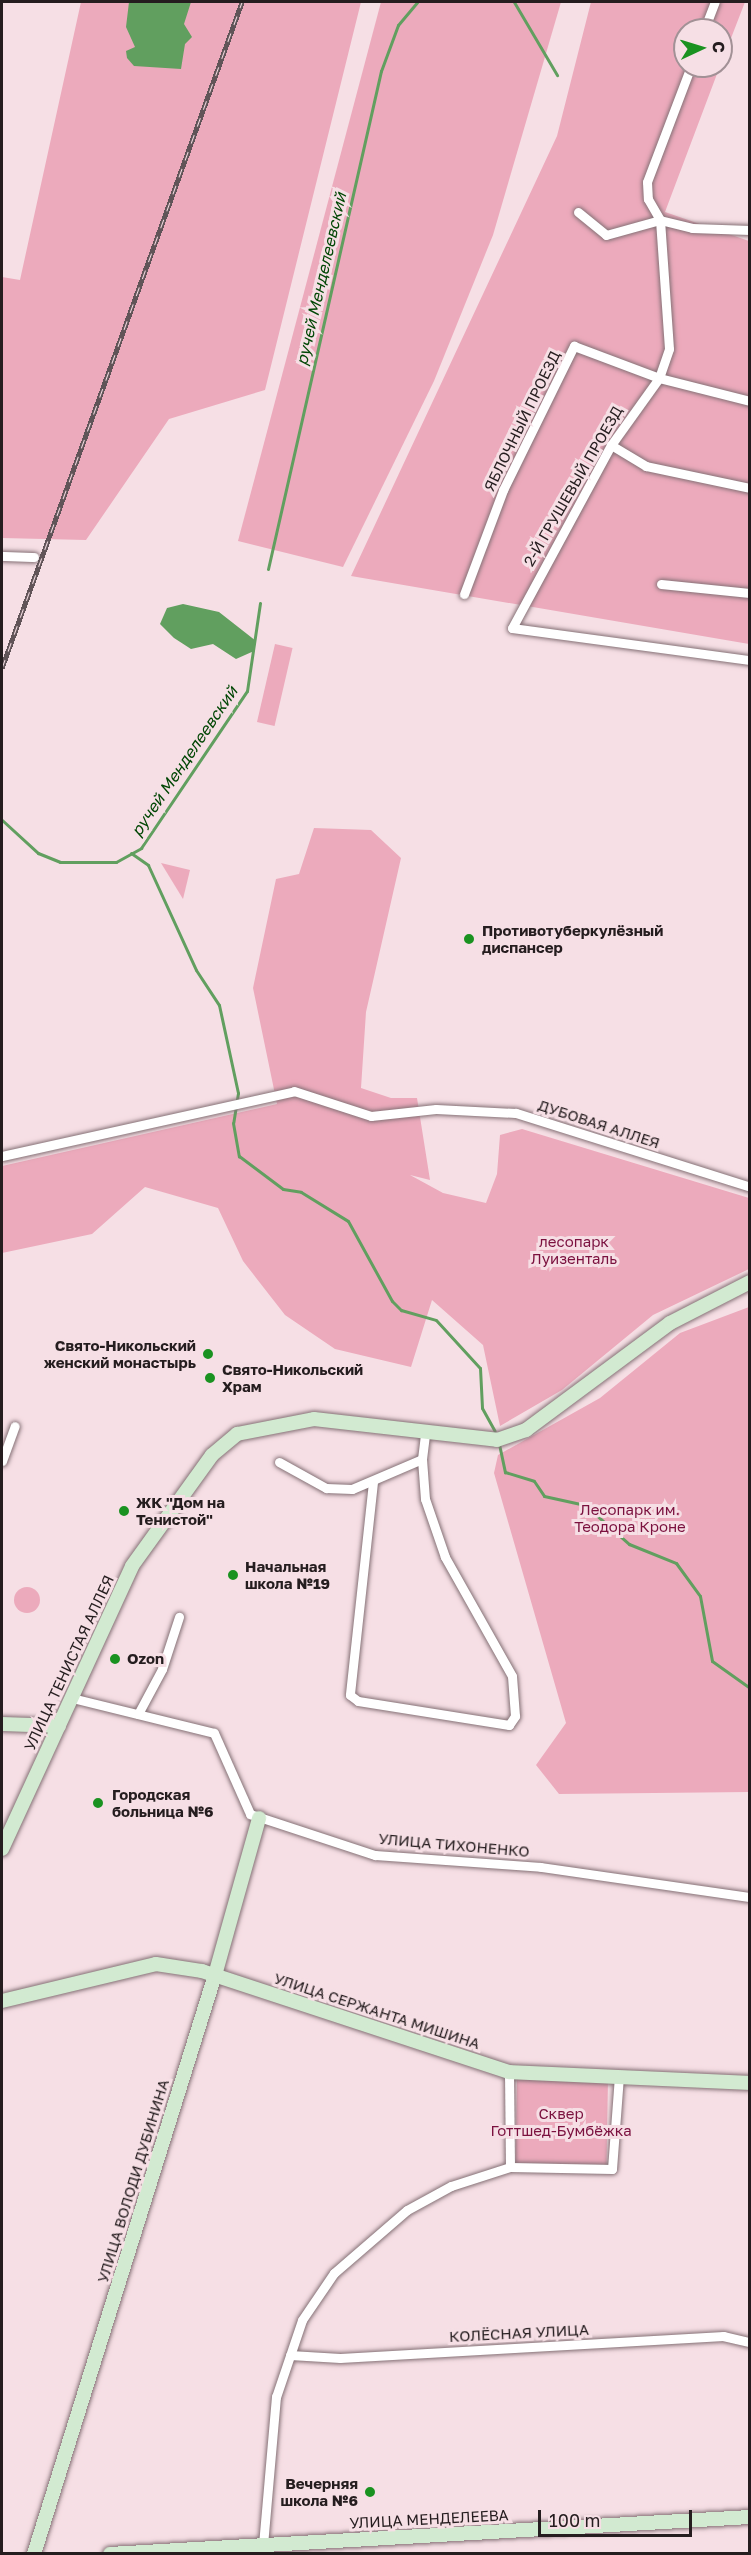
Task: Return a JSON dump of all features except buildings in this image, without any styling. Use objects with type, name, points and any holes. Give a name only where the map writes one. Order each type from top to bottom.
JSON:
[{"type":"street","points":[[709,18],[715,2]]},
{"type":"street","points":[[660,220],[648,199],[647,182],[686,78]]},
{"type":"street","points":[[578,212],[606,235],[660,220],[692,228],[750,230]]},
{"type":"street","name":"2-Й ГРУШЕВЫЙ ПРОЕЗД","points":[[660,220],[669,349],[659,378],[611,446],[512,628],[750,660]]},
{"type":"street","name":"ЯБЛОЧНЫЙ ПРОЕЗД","points":[[464,594],[503,490],[574,346],[659,378]]},
{"type":"street","points":[[659,378],[750,401]]},
{"type":"street","points":[[611,446],[646,466],[750,488]]},
{"type":"street","points":[[2,556],[34,557]]},
{"type":"street","points":[[661,584],[750,593]]},
{"type":"street","name":"ДУБОВАЯ АЛЛЕЯ","points":[[2,1156],[230,1103],[294,1091],[371,1116],[436,1109],[516,1113],[750,1187]]},
{"type":"street","name":"УЛИЦА ТЕНИСТАЯ АЛЛЕЯ","points":[[2,1849],[132,1566],[212,1455],[237,1434],[314,1419],[425,1434],[497,1440],[526,1430],[670,1323],[750,1282]]},
{"type":"street","points":[[2,1461],[15,1426]]},
{"type":"street","points":[[373,1482],[350,1695],[358,1701],[508,1725],[515,1716],[512,1676],[445,1557],[425,1500],[422,1459],[425,1434]]},
{"type":"street","points":[[279,1462],[326,1488],[351,1490],[422,1459]]},
{"type":"street","points":[[138,1714],[162,1669],[179,1617]]},
{"type":"street","points":[[72,1698],[214,1733],[250,1814],[259,1818]]},
{"type":"street","points":[[2,1724],[59,1726]]},
{"type":"street","name":"УЛИЦА ТИХОНЕНКО","points":[[259,1818],[375,1855],[541,1867],[750,1898]]},
{"type":"street","name":"УЛИЦА ВОЛОДИ ДУБИНИНА","points":[[34,2553],[215,1975],[259,1818]]},
{"type":"street","name":"УЛИЦА СЕРЖАНТА МИШИНА","points":[[2,2001],[156,1964],[215,1975],[509,2072],[750,2084]]},
{"type":"street","points":[[509,2072],[510,2167]]},
{"type":"street","points":[[263,2545],[276,2397],[302,2320],[365,2242],[452,2186],[510,2167],[612,2169],[619,2076]]},
{"type":"street","name":"КОЛЁСНАЯ УЛИЦА","points":[[290,2355],[340,2358],[723,2336],[750,2342]]},
{"type":"street","name":"УЛИЦА МЕНДЕЛЕЕВА","points":[[110,2553],[263,2545],[303,2548],[750,2517]]},
{"type":"green space","points":[[81,2],[361,2],[265,390],[169,419],[86,540],[2,538],[2,277],[20,280]]},
{"type":"green space","points":[[381,2],[561,2],[493,235],[434,381],[343,567],[238,541]]},
{"type":"green space","points":[[591,2],[745,2],[733,33],[733,18],[673,18],[673,78],[715,78],[665,212],[749,241],[749,644],[351,576],[557,136]]},
{"type":"green space","points":[[275,644],[293,648],[275,726],[257,722]]},
{"type":"green space","name":"лесопарк Луизенталь","points":[[314,828],[371,830],[401,858],[366,1012],[361,1088],[391,1098],[417,1098],[430,1180],[410,1175],[443,1193],[486,1203],[497,1174],[500,1135],[522,1129],[749,1198],[749,1269],[653,1315],[562,1390],[500,1426],[483,1345],[432,1300],[411,1367],[335,1349],[285,1315],[243,1261],[218,1208],[145,1187],[92,1234],[2,1253],[2,1166],[277,1104],[253,988],[276,879],[299,874]]},
{"type":"green space","points":[[161,863],[190,870],[183,899]]},
{"type":"green space","name":"Лесопарк им. Теодора Кроне","points":[[749,1307],[749,1792],[559,1794],[536,1765],[566,1723],[494,1473],[498,1455],[600,1398],[680,1333]]},
{"type":"green space","points":[[27,1587],[36,1591],[40,1600],[36,1609],[27,1613],[18,1609],[14,1600],[18,1591]]},
{"type":"green space","name":"Сквер Готтшед-Бумбёжка","points":[[517,2078],[608,2080],[607,2165],[516,2163]]},
{"type":"shaded area","points":[[129,2],[191,2],[184,24],[192,37],[185,44],[181,69],[134,66],[127,58],[126,51],[135,47],[126,27]]},
{"type":"shaded area","points":[[183,604],[219,612],[256,641],[254,651],[236,659],[213,644],[191,649],[174,638],[160,624],[167,608]]},
{"type":"waterway","name":"ручей Менделеевский","points":[[268,569],[381,71],[398,25],[417,2]]},
{"type":"waterway","points":[[514,2],[557,75]]},
{"type":"waterway","name":"ручей Менделеевский","points":[[2,820],[38,853],[60,862],[116,862],[141,848],[247,691],[260,603]]},
{"type":"waterway","points":[[131,853],[148,865],[196,970],[219,1005],[238,1093],[233,1123],[239,1156],[283,1189],[301,1192],[348,1221],[392,1301],[401,1310],[436,1320],[480,1368],[482,1408],[495,1431]]},
{"type":"waterway","points":[[499,1444],[505,1472],[534,1481],[544,1496],[585,1505],[629,1544],[676,1563],[700,1596],[712,1661],[750,1688]]},
{"type":"railway","points":[[2,668],[242,2]]},
{"type":"place","name":"Противотуберкулёзный диспансер","points":[[469,939]]},
{"type":"place","name":"Свято-Никольский женский монастырь","points":[[208,1354]]},
{"type":"place","name":"Свято-Никольский Храм","points":[[210,1378]]},
{"type":"place","name":"ЖК \"Дом на Тенистой\"","points":[[124,1511]]},
{"type":"place","name":"Начальная школа №19","points":[[233,1575]]},
{"type":"place","name":"Ozon","points":[[115,1659]]},
{"type":"place","name":"Городская больница №6","points":[[98,1803]]},
{"type":"place","name":"Вечерняя школа №6","points":[[370,2492]]}]
